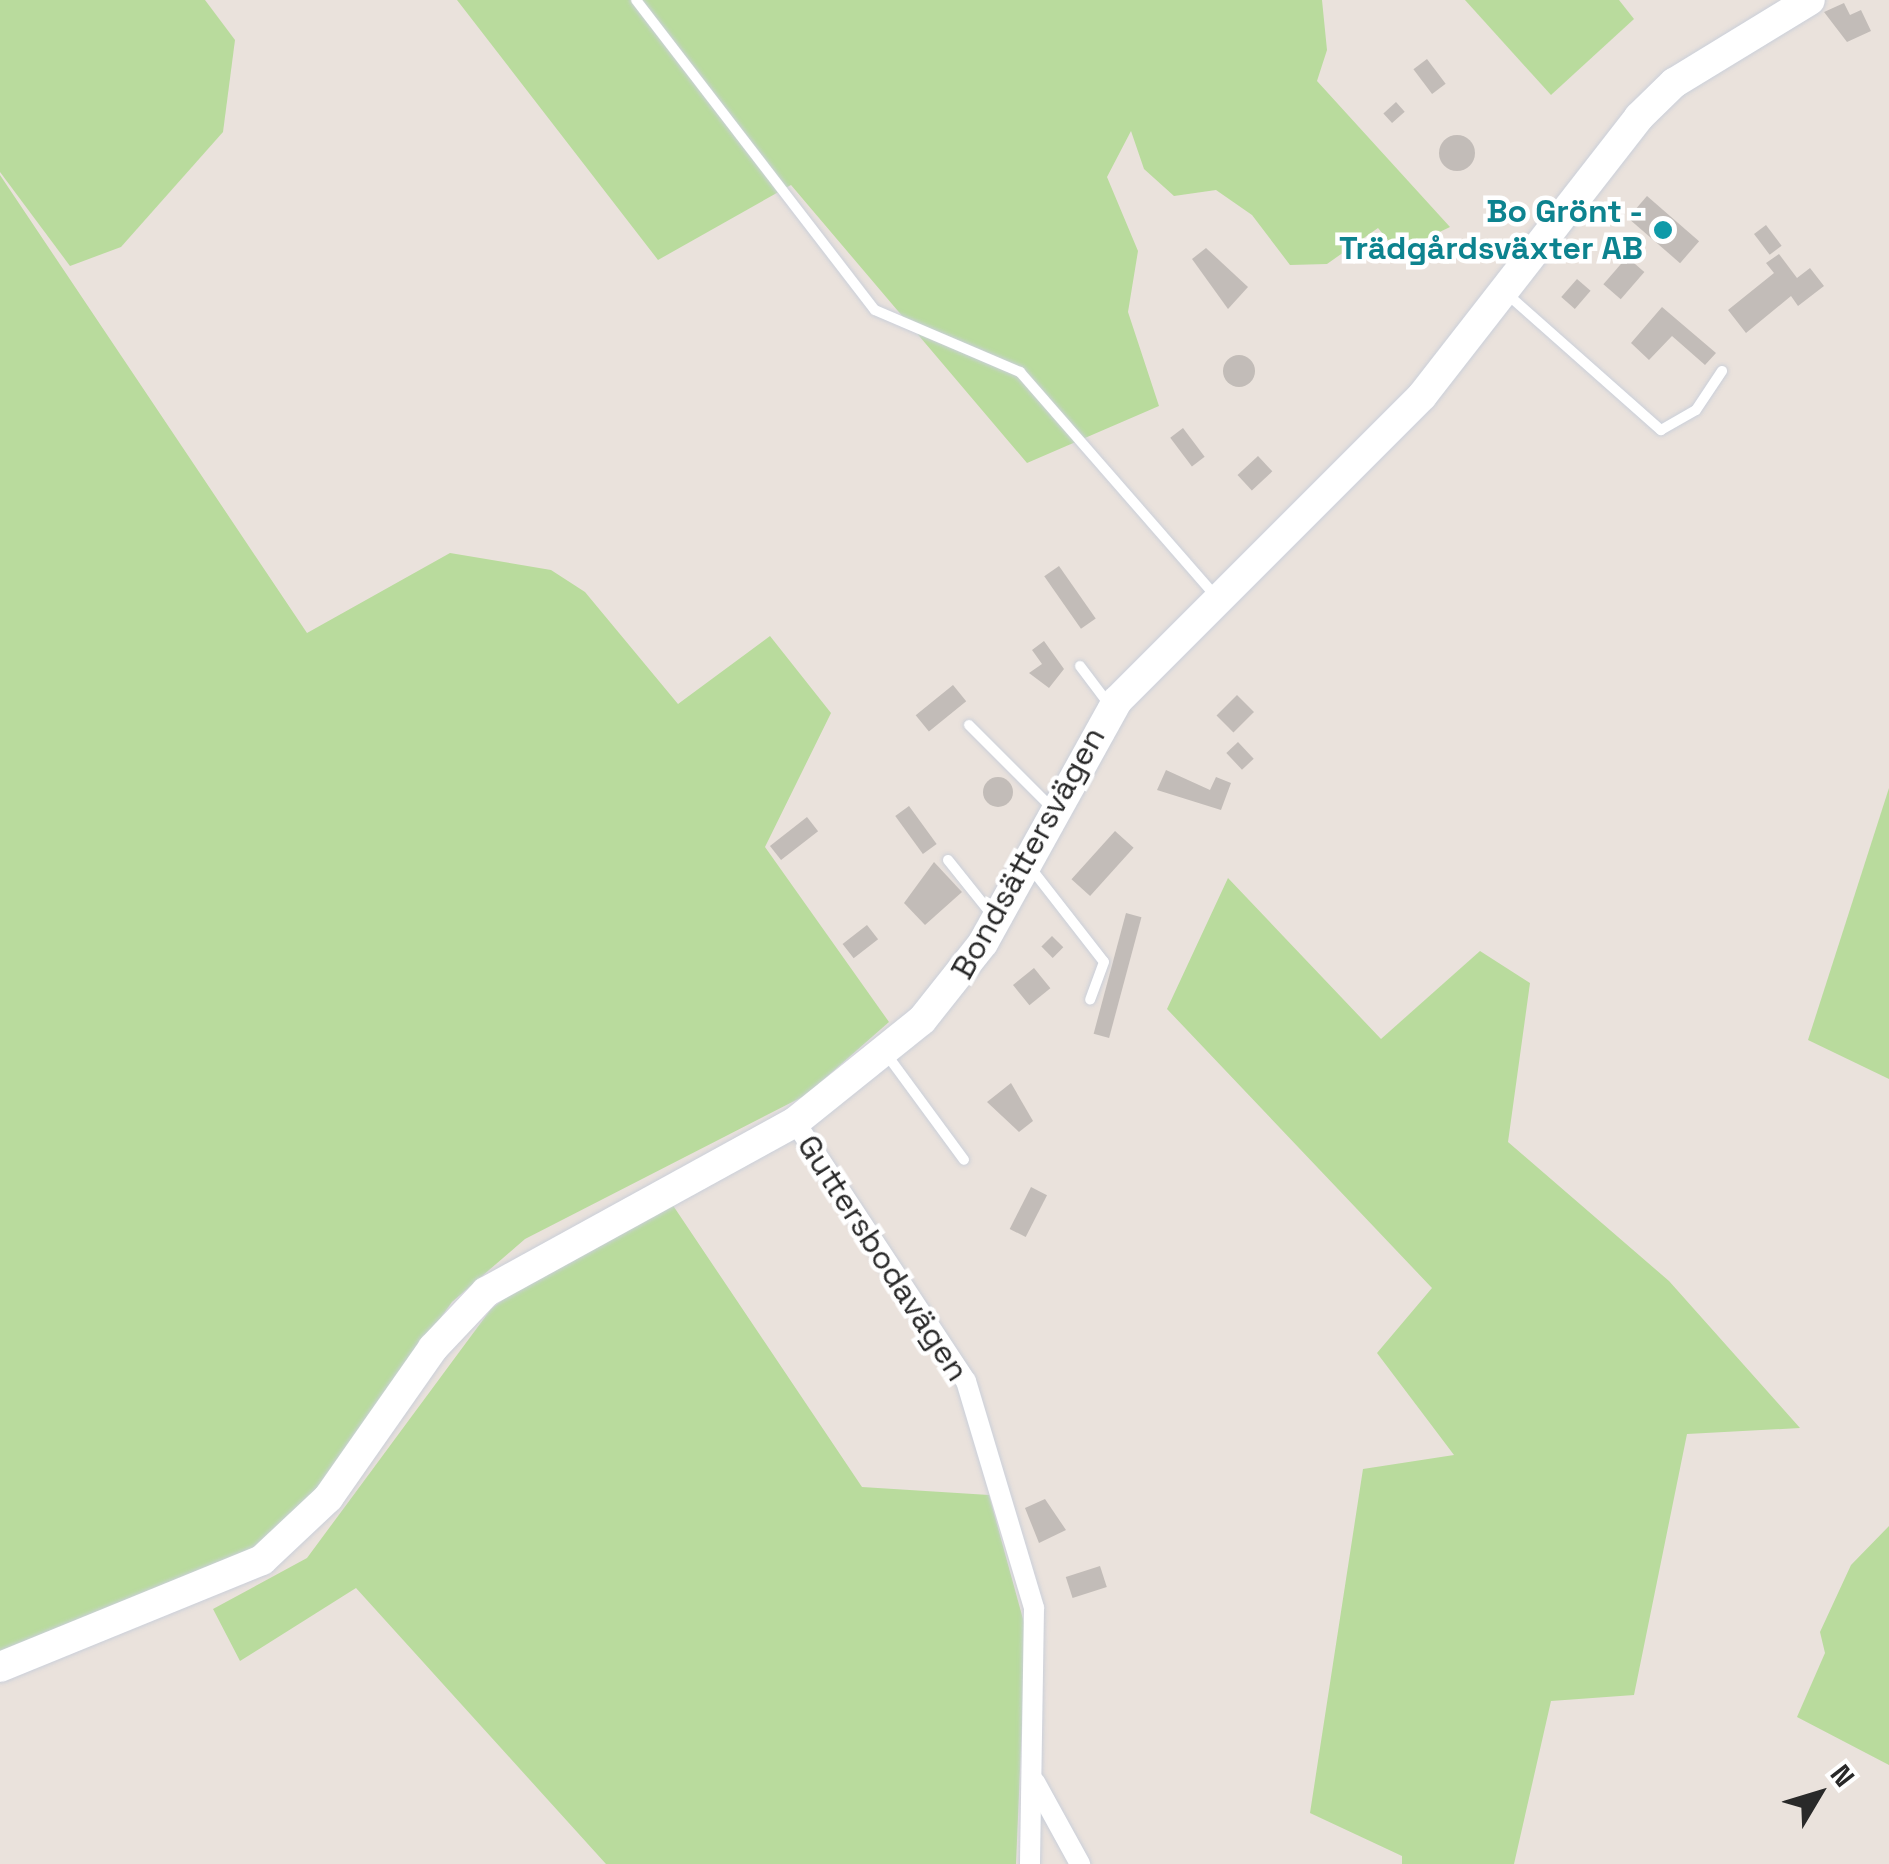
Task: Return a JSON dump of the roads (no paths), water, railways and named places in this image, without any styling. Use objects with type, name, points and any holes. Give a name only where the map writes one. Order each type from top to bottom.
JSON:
[{"type":"street","name":"Bondsättersvägen","points":[[0,1667],[262,1560],[328,1498],[434,1348],[486,1292],[795,1122],[945,998],[996,920],[1112,708],[1216,598],[1422,396],[1674,83],[1810,0]]},
{"type":"street","name":"Guttersbodavägen","points":[[795,1122],[966,1382],[990,1482],[1031,1588],[1030,1864]]},
{"type":"street","points":[[1033,1776],[1080,1864]]},
{"type":"lane","points":[[636,0],[875,310],[1020,372],[1216,598]]},
{"type":"lane","points":[[1505,292],[1661,430],[1696,410],[1722,372]]},
{"type":"lane","points":[[1080,666],[1112,708]]},
{"type":"lane","points":[[970,726],[1054,809]]},
{"type":"lane","points":[[948,860],[996,920]]},
{"type":"lane","points":[[1026,862],[1104,962],[1090,1000]]},
{"type":"lane","points":[[884,1050],[964,1160]]},
{"type":"place","name":"Bo Grönt - Trädgårdsväxter AB","points":[[1663,230]]}]
